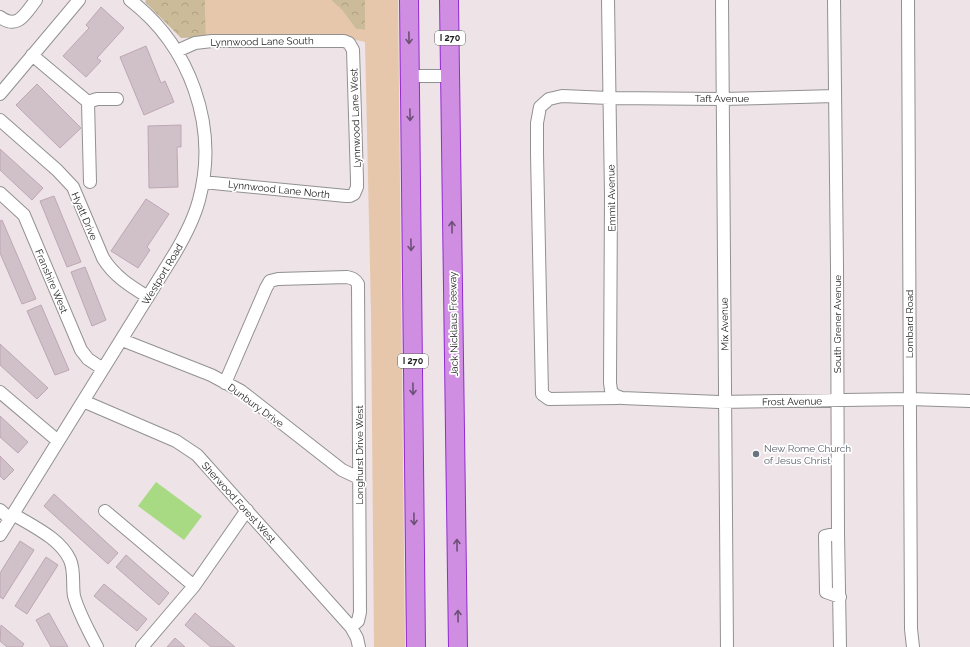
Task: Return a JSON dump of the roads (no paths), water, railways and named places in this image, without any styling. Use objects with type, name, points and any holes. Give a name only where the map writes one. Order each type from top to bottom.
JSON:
[{"type":"highway","name":"I 270","points":[[409,0],[416,647]]},
{"type":"highway","name":"Jack Nicklaus Freeway","points":[[449,0],[458,647]]},
{"type":"street","points":[[0,16],[10,23],[15,22],[28,11],[36,0]]},
{"type":"street","points":[[0,94],[79,0]]},
{"type":"street","name":"Westport Road","points":[[0,535],[185,236],[199,200],[203,182],[205,150],[204,127],[200,105],[186,68],[177,52],[157,24],[142,9],[130,0]]},
{"type":"street","name":"Emmit Avenue","points":[[608,0],[611,196],[610,383],[611,390],[616,397]]},
{"type":"street","name":"Mix Avenue","points":[[722,0],[727,647]]},
{"type":"street","name":"South Grener Avenue","points":[[834,0],[840,647]]},
{"type":"street","name":"Lombard Road","points":[[908,0],[911,630],[913,647]]},
{"type":"street","name":"Lynnwood Lane South","points":[[177,52],[195,43],[212,41],[344,41],[349,43]]},
{"type":"street","name":"Lynnwood Lane West","points":[[349,43],[354,50],[357,187],[354,194]]},
{"type":"street","points":[[32,55],[88,102],[90,182]]},
{"type":"street","points":[[410,76],[450,76]]},
{"type":"street","name":"Taft Avenue","points":[[616,397],[550,399],[542,394],[537,154],[540,107],[549,99],[562,96],[609,98],[834,96]]},
{"type":"street","points":[[88,102],[97,99],[117,99]]},
{"type":"street","name":"Hyatt Drive","points":[[0,120],[57,170],[73,187],[108,267],[126,284],[148,297]]},
{"type":"street","name":"Lynnwood Lane North","points":[[203,182],[346,196],[354,194]]},
{"type":"street","name":"Franshire West","points":[[0,193],[24,215],[82,350],[88,359],[103,368]]},
{"type":"street","name":"Longhurst Drive West","points":[[225,383],[266,288],[270,282],[278,279],[347,278],[352,278],[356,281],[358,284],[360,612],[358,621],[351,627]]},
{"type":"street","name":"Dunbury Drive","points":[[122,340],[211,375],[241,391],[342,470],[359,478]]},
{"type":"street","points":[[0,392],[58,441]]},
{"type":"street","name":"Frost Avenue","points":[[616,397],[724,402],[910,398],[970,401]]},
{"type":"street","name":"Sherwood Forest West","points":[[83,401],[176,441],[197,455],[351,627],[357,638],[359,647]]},
{"type":"street","points":[[0,510],[48,535],[61,546],[70,560],[74,595],[80,614],[97,647]]},
{"type":"street","points":[[142,647],[194,586],[247,510]]},
{"type":"street","points":[[105,511],[194,586]]},
{"type":"place","name":"New Rome Church of Jesus Christ","points":[[756,454]]}]
